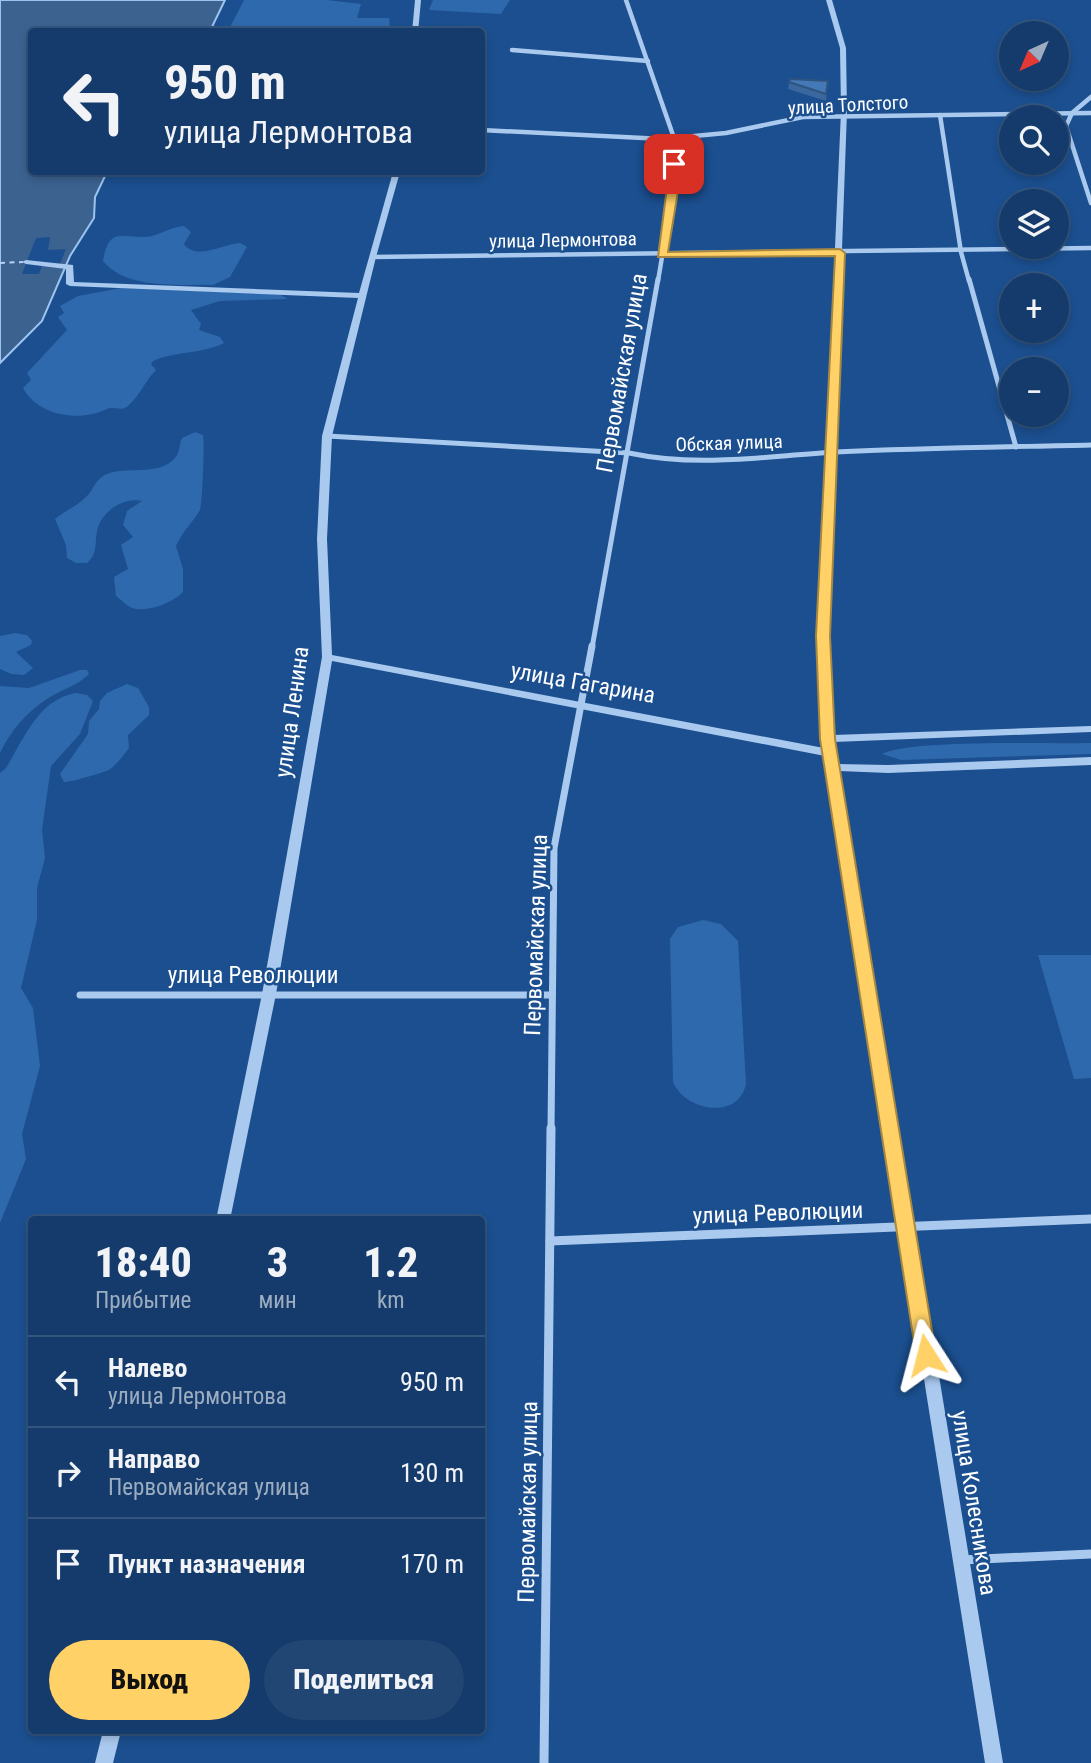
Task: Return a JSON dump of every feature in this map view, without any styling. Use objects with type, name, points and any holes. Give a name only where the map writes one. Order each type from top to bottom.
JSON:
[{"type":"street","points":[[415,28],[418,0]]},
{"type":"street","name":"Первомайская улица","points":[[544,1763],[554,848],[629,453],[675,179],[674,138],[625,0]]},
{"type":"street","name":"улица Колесникова","points":[[829,0],[843,48],[844,117],[823,636],[828,739],[994,1763]]},
{"type":"street","points":[[512,50],[648,61]]},
{"type":"street","points":[[1091,97],[1072,113],[1066,126],[1091,204]]},
{"type":"street","name":"улица Толстого","points":[[485,130],[674,138],[726,133],[803,117],[1091,113]]},
{"type":"street","points":[[940,115],[961,251],[1016,447]]},
{"type":"street","name":"улица Ленина","points":[[224,1216],[269,993],[327,657],[322,538],[327,436],[372,257],[396,175]]},
{"type":"street","name":"улица Лермонтова","points":[[372,257],[1091,248]]},
{"type":"street","points":[[26,262],[70,267],[70,284],[363,296]]},
{"type":"street","name":"Обская улица","points":[[327,436],[629,453],[673,462],[704,463],[832,452],[1091,445]]},
{"type":"street","name":"улица Гагарина","points":[[327,657],[582,704],[831,760],[888,769],[1091,761]]},
{"type":"street","points":[[828,739],[1091,729]]},
{"type":"street","name":"улица Революции","points":[[80,995],[552,995]]},
{"type":"street","name":"улица Революции","points":[[550,1241],[1091,1219]]},
{"type":"street","points":[[960,1560],[1091,1554]]},
{"type":"street","points":[[104,1763],[111,1734]]},
{"type":"shaded area","points":[[0,0],[225,0],[211,28],[28,28],[28,175],[106,175],[95,197],[94,218],[70,256],[42,321],[0,363]]},
{"type":"shaded area","points":[[244,0],[327,0],[361,4],[357,18],[389,18],[390,28],[230,28]]},
{"type":"shaded area","points":[[433,0],[510,0],[501,14],[429,10]]},
{"type":"shaded area","points":[[184,226],[191,232],[184,244],[195,251],[240,243],[247,247],[230,277],[213,285],[154,284],[125,277],[103,261],[110,241],[115,237],[152,236]]},
{"type":"shaded area","points":[[121,288],[279,294],[288,299],[220,301],[191,310],[201,324],[199,330],[220,337],[224,343],[153,361],[151,364],[156,370],[125,408],[110,408],[97,413],[73,416],[50,411],[39,405],[23,388],[31,380],[27,373],[67,330],[58,317],[64,313],[60,306],[78,296]]},
{"type":"shaded area","points":[[195,432],[203,435],[204,440],[202,497],[200,510],[176,546],[183,569],[183,592],[158,606],[143,609],[130,607],[116,596],[114,577],[128,569],[121,545],[133,537],[123,525],[127,511],[142,501],[122,503],[105,515],[98,527],[93,555],[87,563],[76,563],[67,558],[66,545],[55,519],[88,495],[103,476],[121,471],[160,468],[168,464],[177,456],[182,438]]},
{"type":"shaded area","points":[[15,633],[27,635],[32,641],[31,645],[16,652],[33,668],[24,675],[11,674],[0,669],[0,636]]},
{"type":"shaded area","points":[[87,670],[89,674],[33,709],[12,733],[0,753],[0,686],[29,688]]},
{"type":"shaded area","points":[[127,684],[138,688],[149,707],[149,715],[128,735],[129,748],[109,770],[64,782],[60,774],[88,734],[89,721],[99,709],[100,701],[107,693]]},
{"type":"shaded area","points":[[76,693],[87,695],[93,701],[80,734],[51,766],[42,830],[45,858],[37,888],[37,920],[21,988],[33,1008],[40,1066],[22,1134],[26,1159],[0,1223],[0,773],[6,768],[42,711],[63,697]]},
{"type":"shaded area","points":[[1091,743],[1091,754],[901,760],[882,754],[898,749],[950,744]]},
{"type":"shaded area","points":[[703,920],[721,924],[738,941],[746,1084],[741,1096],[733,1103],[711,1108],[688,1100],[673,1082],[670,939],[678,927]]},
{"type":"shaded area","points":[[1038,955],[1091,955],[1091,1078],[1074,1079]]},
{"type":"pier","points":[[50,237],[48,250],[66,249],[60,264],[42,266],[39,274],[22,274],[36,238]]},
{"type":"building","points":[[790,79],[828,81],[826,94],[789,82]]},
{"type":"ferry route","points":[[0,263],[23,262]]},
{"type":"route","points":[[674,164],[675,179],[662,255],[840,253],[823,636],[828,739],[926,1355]]}]
